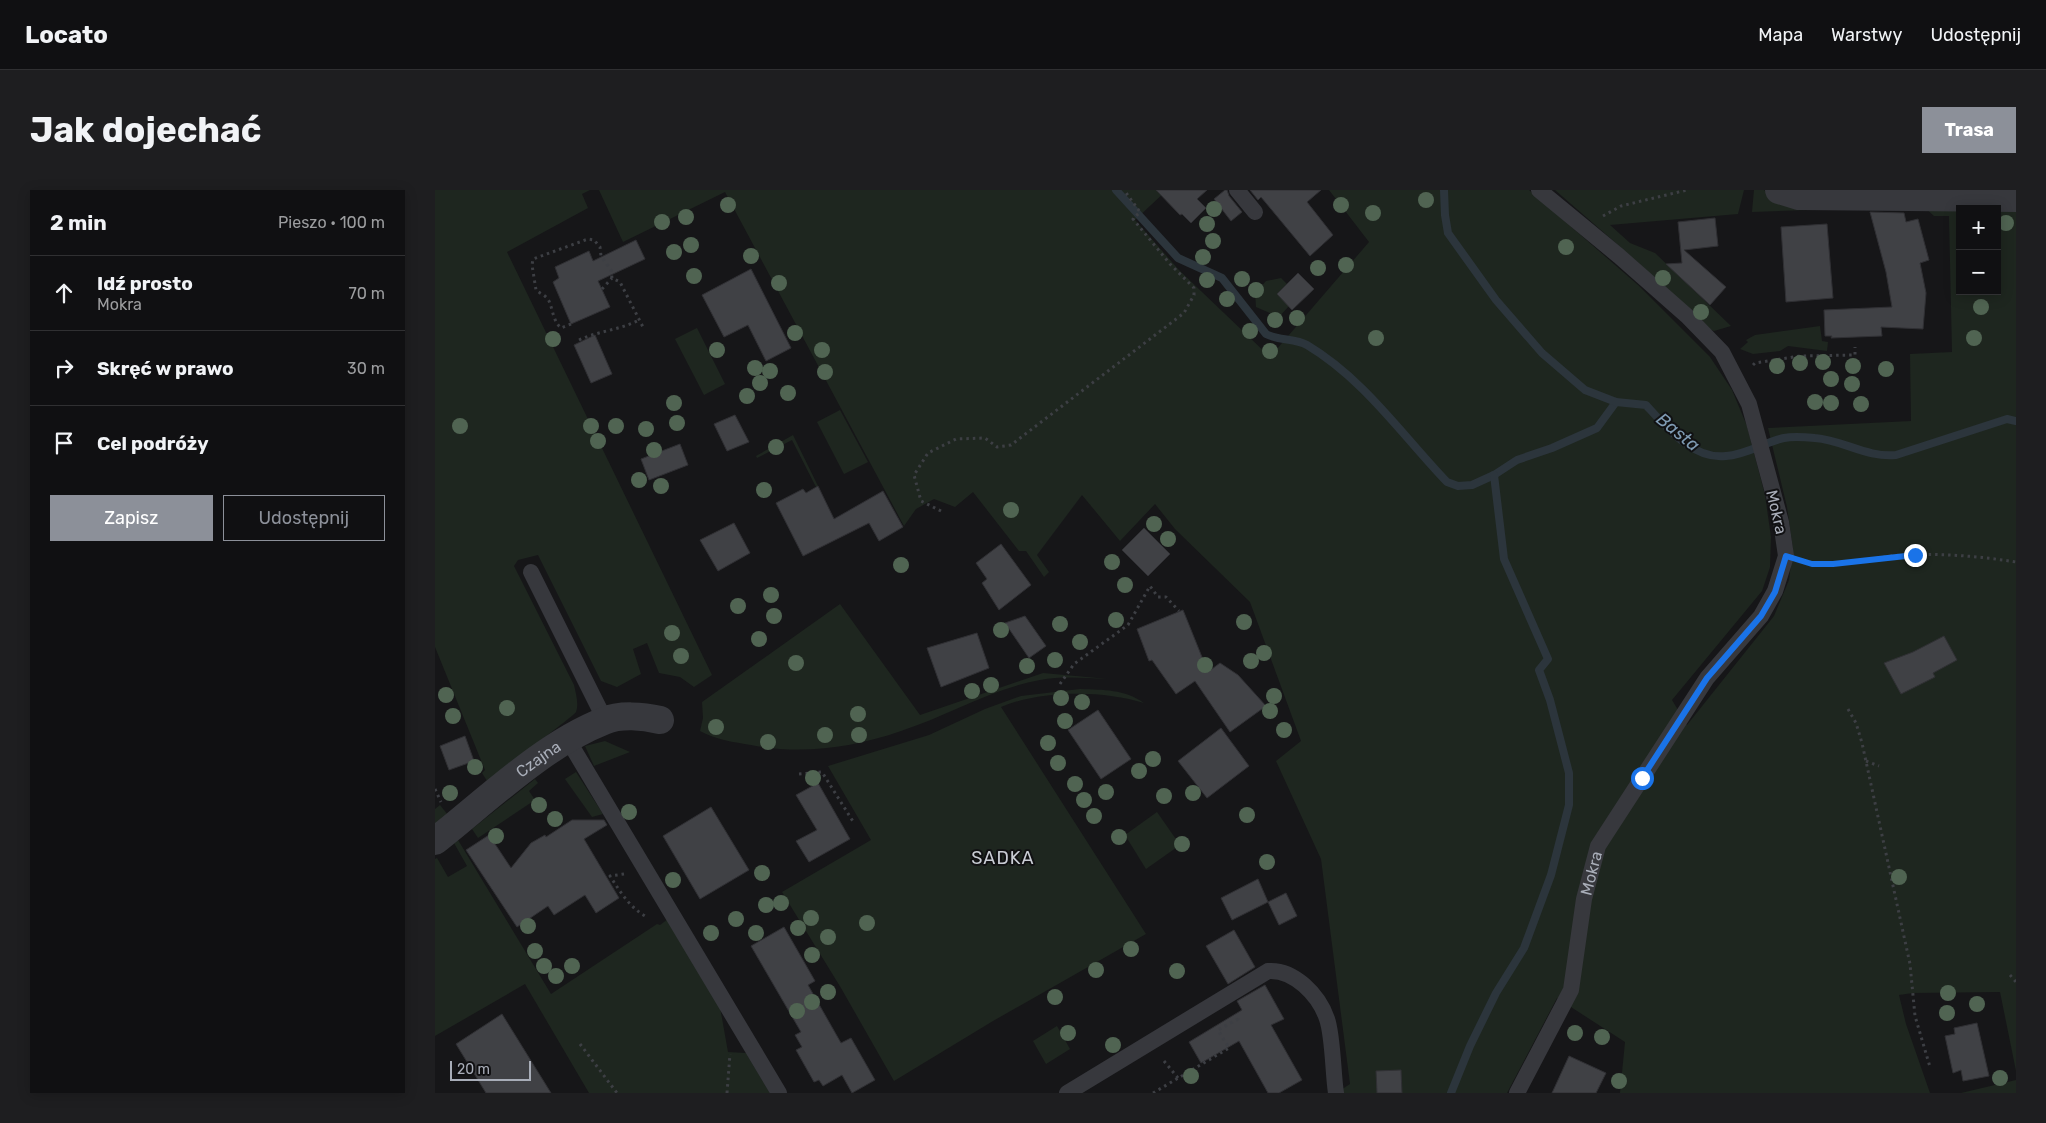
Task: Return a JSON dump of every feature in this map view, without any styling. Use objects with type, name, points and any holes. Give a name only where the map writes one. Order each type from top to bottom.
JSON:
[{"type":"street","points":[[1779,190],[1799,196],[2016,198]]},
{"type":"street","name":"Czajna","points":[[435,841],[539,757],[605,720],[642,716],[660,720]]},
{"type":"lane","points":[[1237,190],[1255,212]]},
{"type":"lane","name":"Mokra","points":[[1517,1093],[1571,990],[1584,899],[1598,846],[1707,678],[1761,616],[1775,592],[1786,556],[1781,522],[1749,404],[1739,380],[1715,344],[1687,316],[1539,190]]},
{"type":"lane","points":[[531,572],[605,720]]},
{"type":"lane","points":[[568,740],[779,1093]]},
{"type":"lane","points":[[1067,1093],[1268,971],[1278,970],[1298,979],[1317,1002],[1327,1020],[1336,1093]]},
{"type":"path","points":[[941,510],[921,501],[914,475],[928,453],[956,439],[985,438],[997,447],[1011,445],[1183,313],[1194,295],[1194,288],[1169,264],[1133,219],[1140,212],[1124,190]]},
{"type":"path","points":[[1589,231],[1603,216],[1621,206],[1687,190]]},
{"type":"path","points":[[571,324],[561,328],[549,302],[545,296],[536,290],[532,265],[533,259],[583,240],[594,240],[600,247],[601,256],[611,270],[612,278],[602,289]]},
{"type":"path","points":[[612,278],[620,282],[643,329]]},
{"type":"path","points":[[579,340],[595,332],[625,326],[639,320]]},
{"type":"path","points":[[1753,365],[1800,356],[1855,355],[1855,347]]},
{"type":"path","points":[[1786,556],[1812,564],[1833,564],[1901,555],[1949,555],[2016,562]]},
{"type":"path","points":[[1060,684],[1074,664],[1128,625],[1150,586],[1158,597],[1166,597],[1179,611]]},
{"type":"path","points":[[1848,709],[1856,723],[1865,760],[1907,946],[1915,1016],[1930,1067]]},
{"type":"path","points":[[1865,760],[1879,766]]},
{"type":"path","points":[[799,774],[822,772],[853,823]]},
{"type":"path","points":[[435,789],[442,804]]},
{"type":"path","points":[[629,872],[610,876],[628,904],[652,919]]},
{"type":"path","points":[[2010,975],[2016,982]]},
{"type":"path","points":[[1153,1093],[1229,1048],[1218,1030],[1238,1019],[1235,1014]]},
{"type":"path","points":[[580,1044],[617,1093]]},
{"type":"shaded area","points":[[435,190],[590,190],[582,194],[588,208],[507,252],[712,675],[694,687],[680,677],[659,673],[647,643],[633,649],[641,674],[617,687],[601,681],[538,555],[518,560],[514,566],[574,685],[577,709],[562,724],[487,781],[482,773],[485,770],[435,647]]},
{"type":"shaded area","points":[[599,190],[1167,190],[1135,220],[1179,270],[1270,357],[1369,242],[1329,190],[1529,190],[1638,285],[1710,357],[1732,390],[1747,426],[1765,495],[1771,537],[1770,567],[1762,591],[1672,700],[1687,725],[1774,616],[1789,580],[1793,549],[1787,507],[1768,428],[1911,421],[1910,354],[1952,352],[1949,216],[1934,216],[1923,206],[1752,212],[1754,190],[1764,190],[1769,195],[2016,204],[2016,1071],[2000,992],[1913,993],[1899,995],[1906,1024],[1930,1093],[1620,1093],[1625,1042],[1557,998],[1507,1093],[1336,1093],[1350,1084],[1321,859],[1276,761],[1301,741],[1250,602],[1175,529],[1155,504],[1120,541],[1082,495],[1037,555],[1049,572],[1044,577],[1026,551],[1019,551],[973,492],[955,507],[934,499],[916,509],[904,526],[725,192],[623,242]]},
{"type":"shaded area","points":[[1555,190],[1744,190],[1738,214],[1610,225],[1630,243],[1655,253],[1731,326],[1714,331],[1704,327],[1640,264]]},
{"type":"shaded area","points":[[1281,278],[1287,284],[1277,294],[1289,306],[1279,317],[1256,307],[1255,293],[1266,281]]},
{"type":"shaded area","points":[[1820,326],[1822,341],[1828,342],[1827,351],[1788,346],[1780,351],[1753,354],[1740,349],[1748,342],[1746,340],[1755,335]]},
{"type":"shaded area","points":[[697,328],[725,384],[704,395],[675,339]]},
{"type":"shaded area","points":[[840,410],[868,462],[844,474],[817,422]]},
{"type":"shaded area","points":[[793,435],[818,486],[816,487],[792,440],[757,458],[756,456]]},
{"type":"shaded area","points":[[840,604],[920,715],[1043,673],[1108,679],[1057,678],[1022,684],[901,731],[845,746],[808,749],[770,748],[712,737],[700,731],[703,718],[702,702]]},
{"type":"shaded area","points":[[1080,689],[1106,690],[1121,693],[1144,703],[1110,696],[1072,694],[1034,697],[1001,707],[1146,934],[993,1021],[894,1081],[841,988],[782,892],[871,840],[828,766],[929,735],[985,709],[1021,696]]},
{"type":"shaded area","points":[[605,741],[630,752],[594,766],[585,746]]},
{"type":"shaded area","points":[[576,772],[603,814],[592,817],[565,779]]},
{"type":"shaded area","points":[[535,779],[538,783],[529,791],[535,800],[478,838],[472,829]]},
{"type":"shaded area","points":[[440,805],[448,815],[435,825],[435,809]]},
{"type":"shaded area","points":[[1157,812],[1180,845],[1146,869],[1125,835]]},
{"type":"shaded area","points":[[458,840],[551,994],[657,924],[660,925],[668,919],[720,1007],[728,1052],[746,1053],[770,1093],[589,1093],[525,984],[435,1036],[435,859],[437,858],[448,877],[467,866],[454,843]]},
{"type":"shaded area","points":[[1057,1026],[1070,1049],[1046,1064],[1033,1041]]},
{"type":"shaded area","points":[[2016,1080],[2016,1093],[1961,1093]]},
{"type":"building","points":[[1156,190],[1207,190],[1197,199],[1206,208],[1191,223],[1182,214],[1180,215]]},
{"type":"building","points":[[1227,190],[1229,196],[1242,212],[1231,221],[1214,199]]},
{"type":"building","points":[[1250,190],[1321,190],[1307,202],[1333,235],[1310,256],[1261,197],[1258,200]]},
{"type":"building","points":[[1870,212],[1904,213],[1906,222],[1918,219],[1929,260],[1920,263],[1926,293],[1923,329],[1881,327],[1882,336],[1831,338],[1832,336],[1825,336],[1824,310],[1892,307],[1886,272]]},
{"type":"building","points":[[1715,218],[1718,246],[1684,250],[1726,287],[1710,305],[1666,264],[1682,263],[1678,222]]},
{"type":"building","points":[[1827,224],[1833,298],[1786,302],[1781,227]]},
{"type":"building","points":[[636,240],[645,259],[598,281],[610,307],[571,324],[553,282],[559,278],[555,267],[589,251],[593,261]]},
{"type":"building","points":[[751,269],[791,348],[766,361],[748,325],[724,337],[702,295]]},
{"type":"building","points":[[1298,273],[1314,289],[1292,310],[1277,294]]},
{"type":"building","points":[[595,335],[612,374],[591,383],[574,345]]},
{"type":"building","points":[[735,415],[749,442],[727,451],[714,424]]},
{"type":"building","points":[[680,444],[688,465],[649,480],[641,459]]},
{"type":"building","points":[[818,486],[834,519],[883,491],[903,527],[879,541],[869,523],[803,556],[776,503],[803,489],[806,493]]},
{"type":"building","points":[[734,523],[750,553],[718,571],[700,540]]},
{"type":"building","points":[[1144,528],[1170,554],[1148,576],[1122,550]]},
{"type":"building","points":[[1001,544],[1031,585],[999,610],[982,583],[987,579],[976,563]]},
{"type":"building","points":[[1183,610],[1208,672],[1220,663],[1238,675],[1266,706],[1230,732],[1195,681],[1176,694],[1152,660],[1149,661],[1137,629]]},
{"type":"building","points":[[1025,616],[1046,646],[1029,658],[1005,623]]},
{"type":"building","points":[[977,633],[989,668],[941,687],[927,648]]},
{"type":"building","points":[[1944,636],[1957,660],[1933,673],[1935,677],[1901,694],[1884,663],[1913,652]]},
{"type":"building","points":[[1098,710],[1131,759],[1101,779],[1068,730]]},
{"type":"building","points":[[1221,728],[1249,766],[1207,798],[1178,761]]},
{"type":"building","points":[[465,736],[474,761],[449,770],[440,746]]},
{"type":"building","points":[[818,783],[850,839],[809,862],[796,841],[817,830],[796,795]]},
{"type":"building","points":[[711,807],[749,870],[700,899],[663,836]]},
{"type":"building","points":[[572,820],[604,820],[607,825],[584,839],[619,898],[596,913],[585,895],[554,915],[548,906],[517,927],[466,850],[489,835],[511,868],[531,843],[545,835],[546,837]]},
{"type":"building","points":[[1258,879],[1268,902],[1232,920],[1221,898]]},
{"type":"building","points":[[1286,893],[1297,916],[1279,925],[1268,902]]},
{"type":"building","points":[[784,927],[815,981],[808,985],[841,1043],[851,1038],[875,1080],[852,1093],[842,1075],[823,1086],[819,1080],[814,1082],[796,1050],[802,1047],[795,1035],[801,1032],[751,946]]},
{"type":"building","points":[[1234,930],[1255,967],[1228,984],[1206,946]]},
{"type":"building","points":[[1265,985],[1284,1019],[1271,1025],[1302,1080],[1279,1093],[1268,1093],[1239,1041],[1201,1063],[1189,1042],[1242,1010],[1237,1001]]},
{"type":"building","points":[[502,1014],[551,1093],[486,1093],[456,1044]]},
{"type":"building","points":[[1977,1023],[1989,1076],[1963,1081],[1961,1070],[1953,1073],[1945,1036],[1955,1034],[1954,1028]]},
{"type":"building","points":[[1569,1056],[1606,1073],[1596,1093],[1552,1093]]},
{"type":"building","points":[[1401,1070],[1402,1093],[1377,1093],[1376,1071]]},
{"type":"waterway","points":[[1116,190],[1178,258],[1222,278],[1266,334],[1307,345],[1347,374],[1447,482],[1458,486],[1472,485],[1494,475],[1517,460],[1552,448],[1597,428],[1616,402]]},
{"type":"waterway","name":"Basta","points":[[1444,190],[1448,233],[1496,300],[1542,353],[1585,390],[1616,402],[1646,405],[1671,432],[1702,453],[1714,456],[1733,455],[1777,440],[1799,437],[1825,439],[1875,454],[1896,455],[2007,419],[2016,421]]},
{"type":"waterway","points":[[1451,1093],[1470,1046],[1496,993],[1524,948],[1551,875],[1569,805],[1569,773],[1550,700],[1539,670],[1548,659],[1504,559],[1494,475]]},
{"type":"district","name":"SADKA","points":[[1003,858]]},
{"type":"route","points":[[1642,778],[1707,678],[1761,616],[1775,592],[1786,556],[1812,564],[1833,564],[1901,555],[1915,555]]}]
